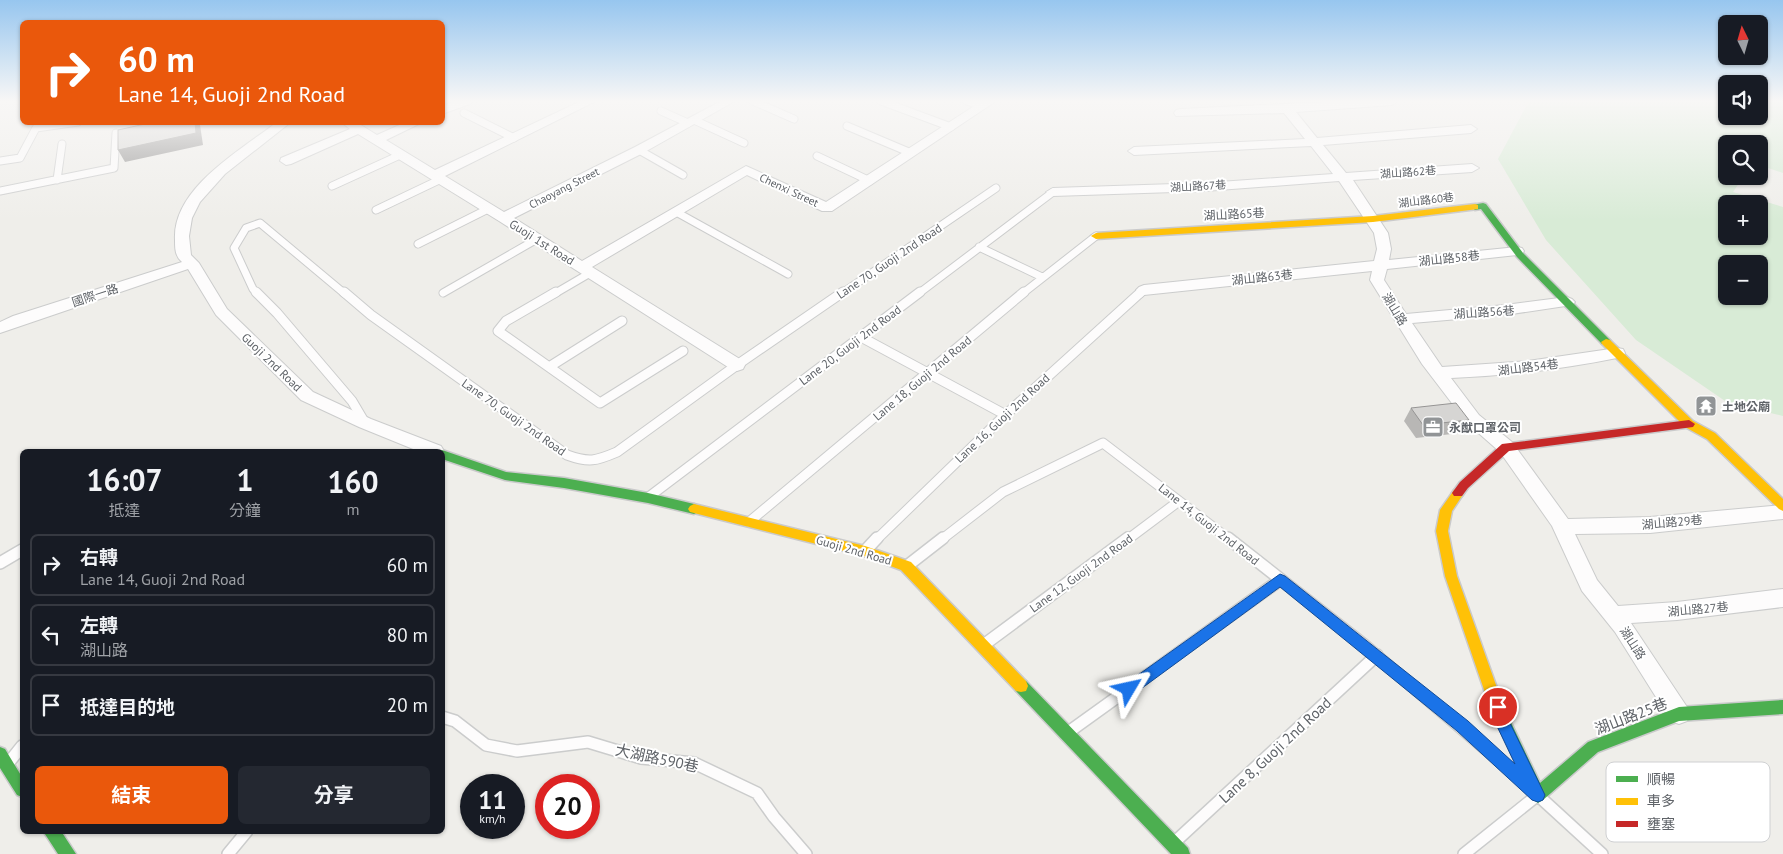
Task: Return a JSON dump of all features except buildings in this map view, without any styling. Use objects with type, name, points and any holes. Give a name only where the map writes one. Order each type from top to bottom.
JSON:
[{"type":"street","points":[[192,263],[184,256],[182,234],[189,212],[202,189],[225,166],[259,141]]},
{"type":"street","points":[[286,161],[324,141]]},
{"type":"street","name":"Guoji 1st Road","points":[[377,141],[488,208],[737,365]]},
{"type":"street","points":[[437,178],[509,141]]},
{"type":"street","name":"Chaoyang Street","points":[[504,218],[655,141]]},
{"type":"street","name":"Chenxi Street","points":[[586,270],[746,170],[827,208],[929,141]]},
{"type":"street","points":[[1134,151],[1326,141]]},
{"type":"street","name":"湖山路","points":[[1313,142],[1343,177],[1381,233],[1384,250],[1377,280],[1401,319],[1438,373],[1473,419],[1506,447],[1562,527],[1589,585],[1613,615],[1679,714]]},
{"type":"street","name":"湖山路62巷","points":[[1343,177],[1472,168]]},
{"type":"street","name":"湖山路67巷","points":[[1053,192],[1205,187],[1343,177]]},
{"type":"street","name":"湖山路60巷","points":[[1373,219],[1482,206],[1517,251]]},
{"type":"street","name":"湖山路65巷","points":[[1096,236],[1373,219]]},
{"type":"street","points":[[1517,251],[1689,424],[1711,436],[1783,506]]},
{"type":"street","name":"湖山路58巷","points":[[1381,265],[1517,251]]},
{"type":"street","name":"國際一路","points":[[0,328],[192,263]]},
{"type":"street","name":"Guoji 2nd Road","points":[[192,263],[222,312],[259,351],[307,396],[365,424],[430,449]]},
{"type":"street","name":"湖山路63巷","points":[[1144,290],[1381,265]]},
{"type":"street","name":"湖山路56巷","points":[[1401,319],[1516,310],[1567,302]]},
{"type":"street","name":"湖山路54巷","points":[[1438,373],[1487,372],[1589,359],[1618,353]]},
{"type":"street","points":[[1538,795],[1504,724],[1451,576],[1442,531],[1446,510],[1464,485],[1506,447],[1689,424]]},
{"type":"street","name":"Guoji 2nd Road","points":[[445,455],[505,476],[564,483],[648,498],[865,551],[906,566],[1182,854]]},
{"type":"street","name":"湖山路29巷","points":[[1562,527],[1650,525],[1783,512]]},
{"type":"street","name":"湖山路27巷","points":[[1613,615],[1678,611],[1783,598]]},
{"type":"street","name":"湖山路25巷","points":[[1538,795],[1593,747],[1679,714],[1783,707]]},
{"type":"street","points":[[3,760],[20,787]]},
{"type":"street","points":[[54,834],[68,854]]},
{"type":"lane","points":[[0,161],[20,158],[29,141]]},
{"type":"lane","points":[[0,191],[114,168],[116,141]]},
{"type":"lane","points":[[739,141],[744,143]]},
{"type":"lane","points":[[882,141],[911,153]]},
{"type":"lane","points":[[57,180],[62,144]]},
{"type":"lane","points":[[639,150],[683,175]]},
{"type":"lane","points":[[332,186],[400,156]]},
{"type":"lane","points":[[817,156],[870,181]]},
{"type":"lane","points":[[376,210],[437,178]]},
{"type":"lane","name":"Lane 70, Guoji 2nd Road","points":[[365,424],[352,401],[277,313],[253,289],[234,248],[244,228],[260,223],[370,315],[418,350],[567,454],[585,462],[594,462],[616,452],[737,365],[996,188]]},
{"type":"lane","name":"Lane 20, Guoji 2nd Road","points":[[648,498],[1053,192]]},
{"type":"lane","points":[[418,244],[488,208]]},
{"type":"lane","points":[[678,212],[788,274]]},
{"type":"lane","name":"Lane 18, Guoji 2nd Road","points":[[749,522],[1042,277],[1096,236]]},
{"type":"lane","points":[[443,293],[537,239]]},
{"type":"lane","points":[[980,247],[1042,277]]},
{"type":"lane","points":[[586,270],[506,321],[498,331],[600,403],[683,351]]},
{"type":"lane","name":"Lane 16, Guoji 2nd Road","points":[[865,551],[920,494],[1004,414],[1144,290]]},
{"type":"lane","points":[[549,367],[622,321]]},
{"type":"lane","points":[[861,337],[1004,414]]},
{"type":"lane","name":"Lane 14, Guoji 2nd Road","points":[[906,566],[1003,492],[1103,443],[1377,655],[1462,726],[1602,854]]},
{"type":"lane","name":"Lane 12, Guoji 2nd Road","points":[[983,646],[1179,500]]},
{"type":"lane","points":[[0,563],[20,551]]},
{"type":"lane","points":[[1068,733],[1280,580]]},
{"type":"lane","name":"Lane 8, Guoji 2nd Road","points":[[1173,844],[1377,655]]},
{"type":"lane","name":"大湖路590巷","points":[[445,718],[455,721],[486,744],[517,751],[588,742],[641,758],[694,763],[757,793],[774,817],[806,854]]},
{"type":"lane","points":[[3,760],[20,747]]},
{"type":"lane","points":[[1464,854],[1538,795]]},
{"type":"lane","points":[[228,854],[245,834]]},
{"type":"green space","points":[[1508,141],[1718,141],[1718,185],[1738,185],[1733,192],[1743,195],[1718,195],[1718,245],[1768,245],[1768,202],[1783,207],[1783,416],[1728,403],[1636,340],[1546,240],[1498,159]]},
{"type":"green space","points":[[1768,141],[1783,141],[1783,173],[1768,168]]},
{"type":"traffic: fast","points":[[1475,207],[1483,206],[1520,255],[1606,342]]},
{"type":"traffic: fast","points":[[445,455],[505,476],[564,483],[648,498],[694,509]]},
{"type":"traffic: fast","points":[[1021,686],[1182,854]]},
{"type":"traffic: fast","points":[[1499,713],[1538,795],[1593,747],[1679,714],[1783,707]]},
{"type":"traffic: fast","points":[[0,754],[20,787]]},
{"type":"traffic: fast","points":[[53,834],[68,854]]},
{"type":"traffic: slow","points":[[1096,236],[1373,219],[1475,207]]},
{"type":"traffic: slow","points":[[1606,342],[1689,424],[1711,436],[1783,506]]},
{"type":"traffic: slow","points":[[1458,493],[1446,510],[1442,531],[1451,576],[1499,713]]},
{"type":"traffic: slow","points":[[694,509],[865,551],[906,566],[1021,686]]},
{"type":"traffic: jam","points":[[1458,493],[1464,485],[1506,447],[1689,424]]},
{"type":"place","name":"土地公廟","points":[[1706,406]]},
{"type":"place","name":"永猷口罩公司","points":[[1433,427]]},
{"type":"route","points":[[1129,689],[1280,580],[1377,655],[1462,726],[1538,795],[1504,724],[1498,707]]}]
